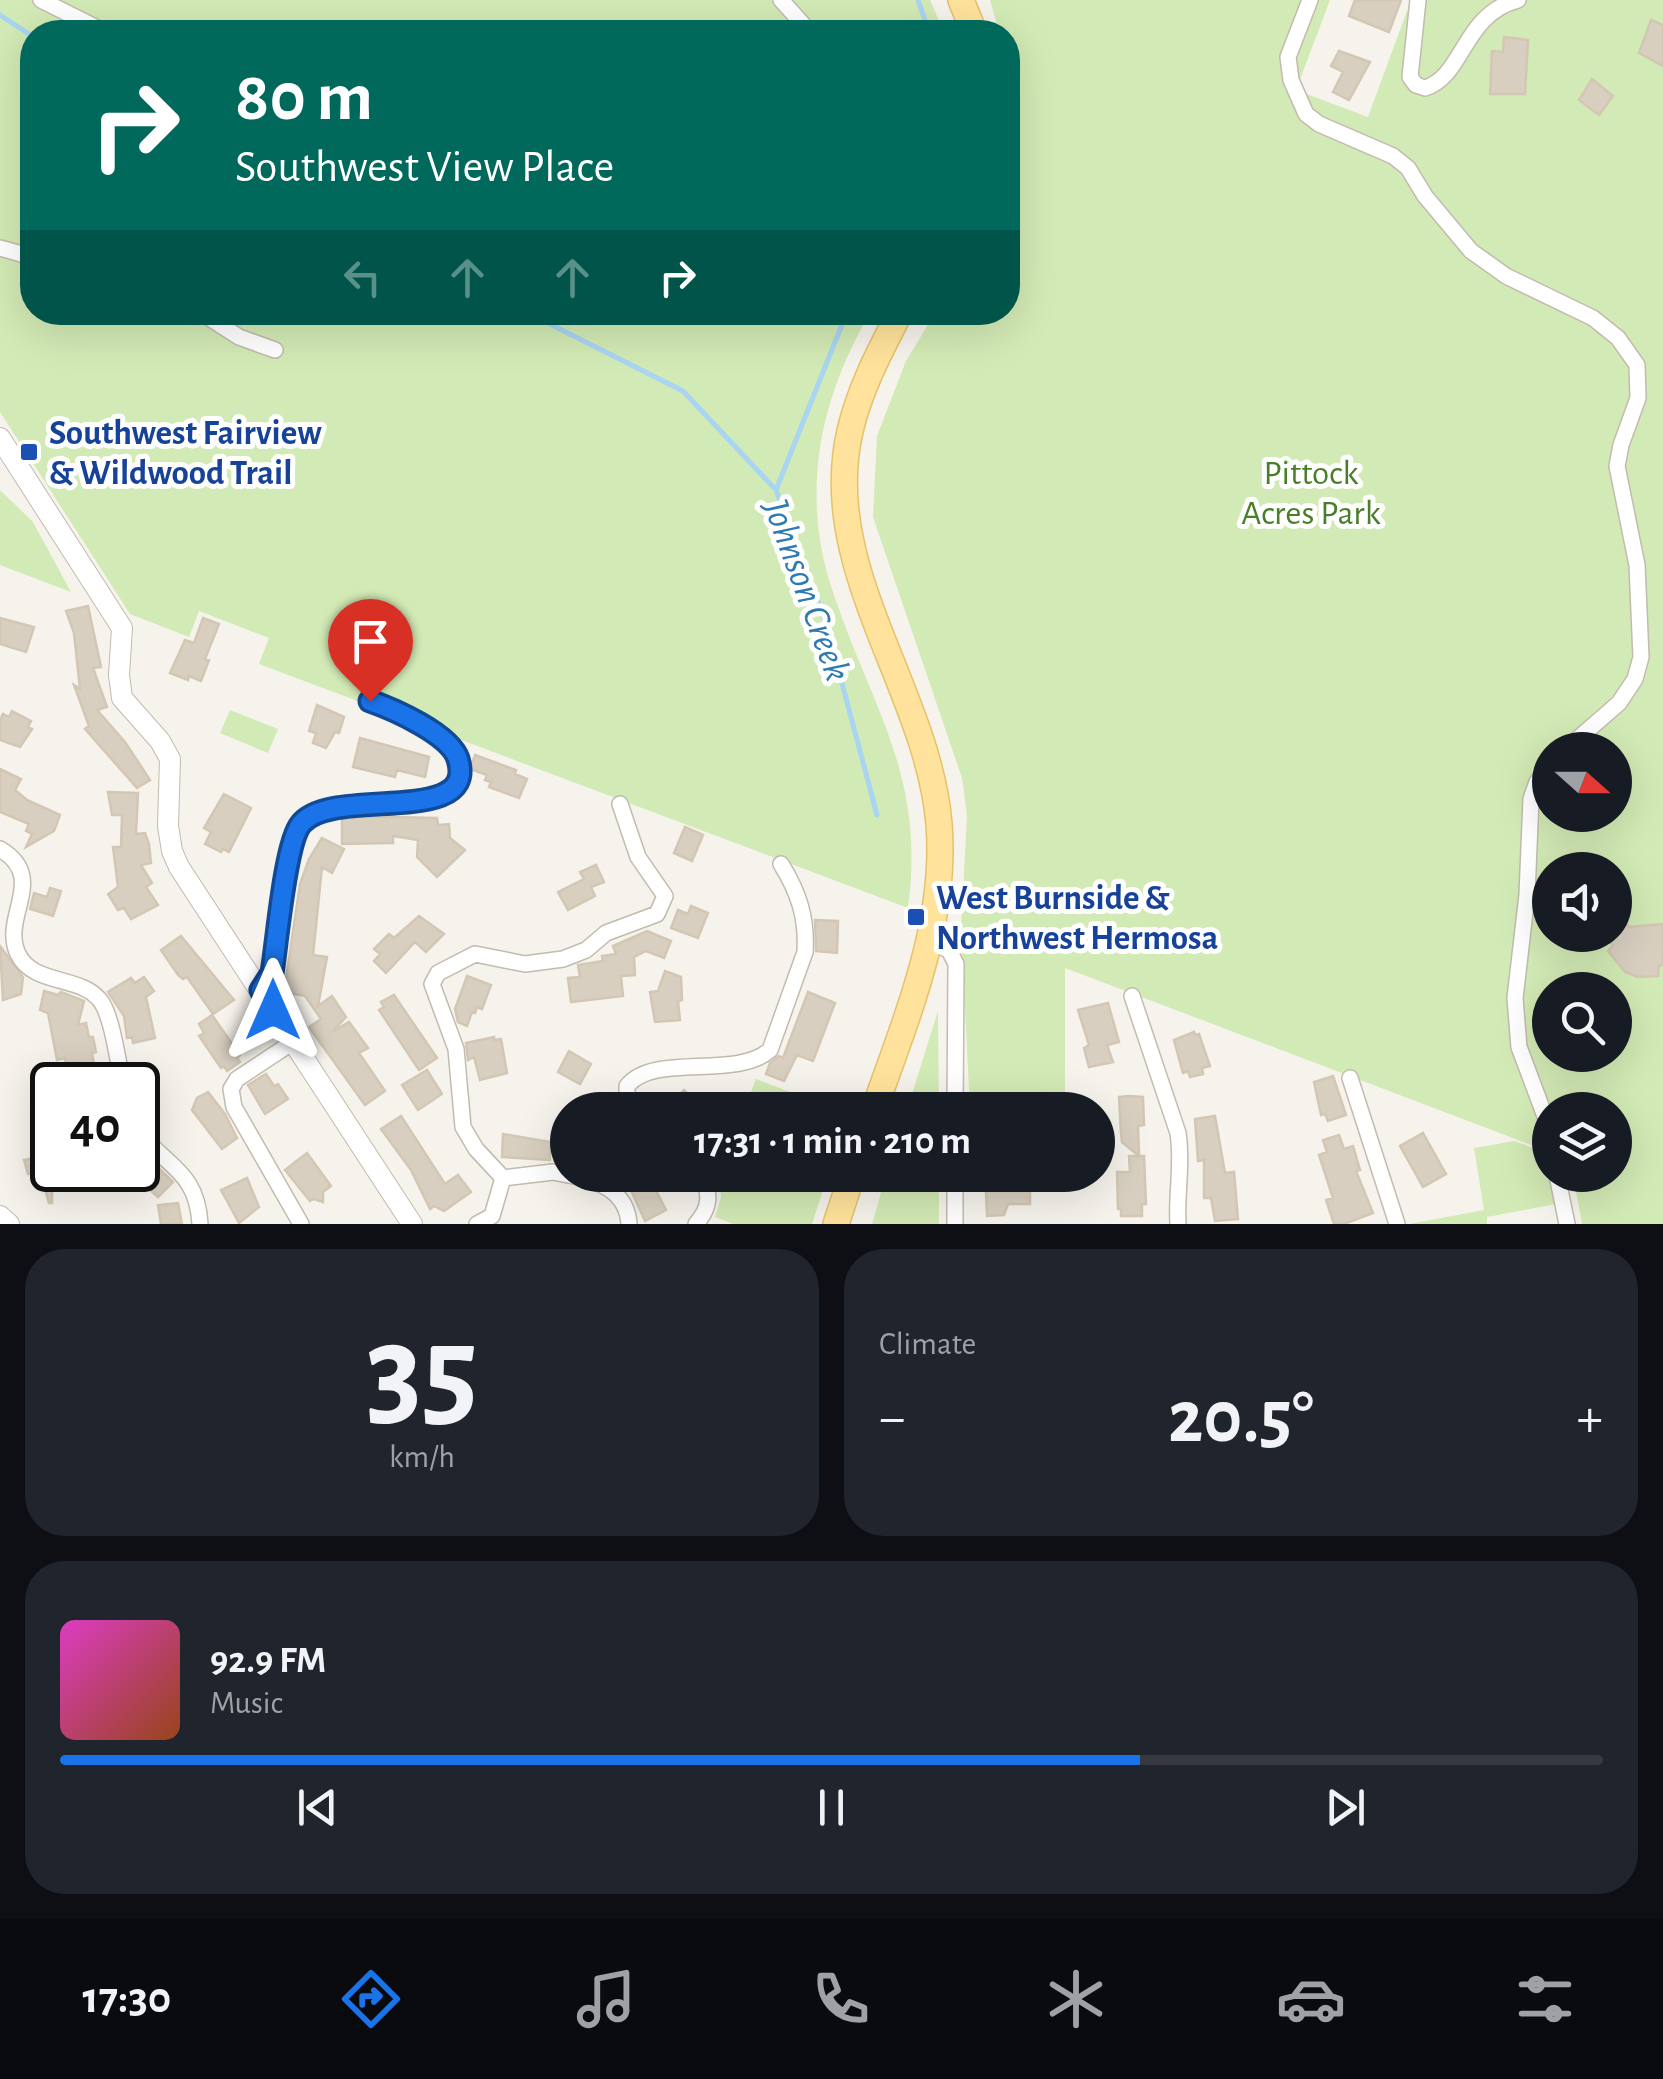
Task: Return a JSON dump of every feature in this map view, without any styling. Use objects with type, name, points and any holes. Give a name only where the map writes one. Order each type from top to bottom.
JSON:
[{"type":"main road","points":[[880,1092],[929,942],[941,875],[939,820],[931,768],[858,571],[846,511],[846,456],[854,416],[871,368],[893,325]]},
{"type":"main road","points":[[836,1224],[846,1192]]},
{"type":"street","points":[[42,0],[81,20]]},
{"type":"street","points":[[781,0],[799,20]]},
{"type":"street","points":[[1310,0],[1288,57],[1291,80],[1306,114],[1319,124],[1393,156],[1408,168],[1425,196],[1472,252],[1506,276],[1576,308],[1606,328],[1627,347],[1638,365],[1638,398],[1617,466],[1637,565],[1641,657],[1635,679],[1619,703],[1586,732]]},
{"type":"street","points":[[1418,0],[1410,77],[1425,88],[1444,77],[1488,14],[1499,5],[1518,0]]},
{"type":"street","points":[[220,325],[239,337],[275,350]]},
{"type":"street","points":[[0,438],[118,618],[122,637],[118,676],[122,698],[160,740],[172,766],[168,826],[172,851],[196,894],[412,1224]]},
{"type":"street","points":[[261,990],[272,973],[293,837],[304,820],[338,805],[437,800],[452,788],[457,778],[458,759],[430,730],[370,701]]},
{"type":"street","points":[[1532,796],[1515,1016],[1520,1047],[1536,1092]]},
{"type":"street","points":[[503,1178],[476,1149],[463,1127],[456,1049],[432,990],[432,980],[455,962],[475,954],[524,964],[564,959],[586,950],[606,933],[657,914],[665,896],[638,856],[620,804]]},
{"type":"street","points":[[0,849],[13,859],[23,879],[14,932],[17,953],[33,971],[89,992],[102,1004],[118,1062]]},
{"type":"street","points":[[627,1092],[627,1086],[644,1072],[752,1060],[770,1050],[806,936],[795,887],[781,864]]},
{"type":"street","points":[[929,942],[949,950],[956,964],[955,1092]]},
{"type":"street","points":[[1132,996],[1178,1133],[1182,1156],[1176,1202],[1178,1224]]},
{"type":"street","points":[[293,1042],[237,1080],[231,1096],[301,1224]]},
{"type":"street","points":[[1350,1078],[1396,1224]]},
{"type":"street","points":[[160,1152],[187,1178],[198,1205],[200,1224]]},
{"type":"street","points":[[503,1178],[550,1172]]},
{"type":"street","points":[[477,1224],[492,1216],[503,1178]]},
{"type":"street","points":[[614,1192],[626,1207],[628,1224]]},
{"type":"street","points":[[696,1224],[706,1212],[708,1192]]},
{"type":"street","points":[[954,1192],[955,1224]]},
{"type":"street","points":[[1560,1192],[1566,1224]]},
{"type":"street","points":[[0,1216],[9,1224]]},
{"type":"green space","points":[[0,0],[930,0],[939,20],[20,20],[20,325],[864,325],[838,378],[828,412],[820,447],[817,517],[832,589],[902,780],[912,861],[908,908],[259,664],[269,638],[199,611],[189,637],[130,614],[0,412]]},
{"type":"green space","name":"Pittock Acres Park","points":[[990,0],[1330,0],[1296,90],[1368,117],[1411,0],[1663,0],[1663,1224],[1582,1224],[1576,1192],[1632,1192],[1632,1092],[1532,1092],[1532,1145],[1065,968],[1065,1092],[969,1092],[961,929],[967,816],[962,778],[873,517],[877,436],[906,361],[928,325],[1020,325],[1020,20],[996,20]]},
{"type":"green space","points":[[0,490],[33,522],[71,592],[0,565]]},
{"type":"green space","points":[[230,710],[278,729],[268,753],[220,733]]},
{"type":"green space","points":[[938,1011],[939,1092],[913,1092]]},
{"type":"green space","points":[[756,1079],[790,1092],[751,1092]]},
{"type":"green space","points":[[1514,1141],[1532,1148],[1532,1192],[1554,1192],[1556,1204],[1487,1217],[1487,1224],[1409,1224],[1484,1210],[1474,1148]]},
{"type":"green space","points":[[721,1192],[822,1192],[812,1224],[733,1224],[715,1217]]},
{"type":"green space","points":[[881,1192],[939,1192],[939,1224],[872,1224]]},
{"type":"building","points":[[1355,0],[1401,0],[1389,32],[1349,16]]},
{"type":"building","points":[[1651,20],[1663,25],[1663,66],[1639,53]]},
{"type":"building","points":[[1504,37],[1528,40],[1525,94],[1490,94],[1492,51],[1503,52]]},
{"type":"building","points":[[1339,51],[1370,62],[1349,100],[1333,92],[1343,72],[1331,66]]},
{"type":"building","points":[[1592,79],[1613,96],[1599,115],[1579,100]]},
{"type":"building","points":[[88,606],[101,667],[93,668],[107,707],[97,710],[125,742],[150,780],[137,788],[85,729],[89,726],[74,685],[80,689],[74,633],[66,611]]},
{"type":"building","points":[[0,618],[34,627],[26,652],[0,644]]},
{"type":"building","points":[[203,618],[219,624],[201,681],[170,673],[185,640],[194,643]]},
{"type":"building","points":[[317,705],[344,717],[339,733],[335,732],[326,748],[313,743],[316,733],[309,731]]},
{"type":"building","points":[[12,711],[31,721],[28,727],[32,729],[20,747],[0,740],[0,721],[3,714],[9,717]]},
{"type":"building","points":[[360,738],[429,757],[425,777],[397,770],[395,777],[353,767]]},
{"type":"building","points":[[475,755],[516,770],[515,774],[527,779],[519,798],[489,787],[487,775],[470,769]]},
{"type":"building","points":[[0,769],[21,779],[15,790],[27,800],[60,815],[54,831],[26,847],[32,834],[26,831],[29,824],[0,812]]},
{"type":"building","points":[[108,792],[138,793],[136,834],[145,833],[149,844],[151,863],[141,865],[152,883],[146,887],[158,905],[131,919],[124,908],[118,910],[108,894],[118,887],[113,847],[121,847],[122,815],[112,815]]},
{"type":"building","points":[[224,794],[251,808],[229,852],[205,844],[211,832],[204,828]]},
{"type":"building","points":[[342,816],[437,818],[438,825],[449,824],[450,838],[465,850],[437,877],[417,857],[418,840],[393,836],[393,843],[342,844]]},
{"type":"building","points":[[685,827],[703,835],[692,861],[674,853]]},
{"type":"building","points":[[322,838],[344,849],[332,873],[322,867],[313,955],[327,957],[318,1006],[332,996],[346,1017],[332,1032],[349,1022],[368,1048],[359,1053],[385,1091],[365,1105],[309,1027],[321,1019],[305,996],[284,992],[300,884]]},
{"type":"building","points":[[596,865],[604,882],[591,887],[595,896],[568,910],[558,892],[584,879],[580,872]]},
{"type":"building","points":[[50,888],[61,891],[53,916],[30,909],[34,893],[47,897]]},
{"type":"building","points":[[691,906],[708,913],[698,938],[671,928],[678,910],[688,914]]},
{"type":"building","points":[[419,916],[444,934],[426,952],[415,942],[386,973],[374,961],[380,954],[374,949],[389,934],[394,938]]},
{"type":"building","points":[[815,920],[838,921],[837,953],[816,951]]},
{"type":"building","points":[[1663,924],[1663,965],[1659,966],[1658,976],[1638,977],[1625,972],[1609,952],[1632,952],[1632,927]]},
{"type":"building","points":[[647,931],[671,941],[664,958],[646,951],[634,957],[635,975],[621,976],[623,996],[571,1002],[568,978],[580,977],[578,965],[603,961],[602,956],[616,954],[613,946]]},
{"type":"building","points":[[181,936],[234,1000],[213,1014],[187,977],[178,975],[161,950]]},
{"type":"building","points":[[0,946],[23,977],[21,994],[3,1000]]},
{"type":"building","points":[[665,971],[681,977],[680,1020],[655,1022],[650,992],[658,991]]},
{"type":"building","points":[[467,976],[491,985],[482,1009],[477,1007],[472,1012],[467,1026],[458,1022],[455,1009]]},
{"type":"building","points":[[144,977],[154,991],[146,997],[155,1038],[133,1043],[132,1037],[127,1038],[124,1016],[108,992],[131,978],[135,983]]},
{"type":"building","points":[[44,991],[58,995],[61,992],[84,1001],[78,1025],[86,1023],[89,1037],[93,1037],[94,1062],[57,1060],[48,1013],[40,1010]]},
{"type":"building","points":[[808,992],[835,1003],[813,1061],[797,1055],[784,1081],[766,1074],[770,1063],[779,1056],[783,1058]]},
{"type":"building","points":[[394,995],[437,1058],[419,1070],[379,1010],[384,1007],[381,1002]]},
{"type":"building","points":[[1108,1003],[1119,1042],[1107,1045],[1113,1062],[1089,1067],[1084,1048],[1089,1045],[1078,1010]]},
{"type":"building","points":[[212,1015],[240,1055],[240,1062],[227,1071],[199,1036],[204,1033],[199,1024]]},
{"type":"building","points":[[1194,1032],[1199,1034],[1210,1066],[1202,1068],[1203,1074],[1190,1077],[1188,1071],[1183,1073],[1174,1040]]},
{"type":"building","points":[[501,1039],[507,1073],[480,1080],[474,1057],[468,1060],[466,1043]]},
{"type":"building","points":[[569,1051],[591,1064],[580,1084],[558,1072]]},
{"type":"building","points":[[427,1070],[442,1094],[418,1110],[402,1085]]},
{"type":"building","points":[[266,1074],[288,1099],[265,1114],[248,1085]]},
{"type":"building","points":[[1333,1076],[1346,1115],[1328,1121],[1325,1114],[1321,1115],[1314,1082]]},
{"type":"building","points":[[208,1092],[237,1138],[222,1149],[192,1110],[197,1098]]},
{"type":"building","points":[[1119,1097],[1143,1097],[1144,1125],[1138,1126],[1139,1156],[1122,1142]]},
{"type":"building","points":[[401,1116],[445,1184],[458,1175],[471,1192],[444,1211],[434,1206],[430,1209],[411,1170],[381,1129]]},
{"type":"building","points":[[1215,1116],[1225,1173],[1234,1172],[1238,1219],[1215,1221],[1211,1198],[1204,1198],[1204,1160],[1198,1161],[1195,1119]]},
{"type":"building","points":[[1423,1133],[1446,1174],[1423,1187],[1400,1146]]},
{"type":"building","points":[[503,1134],[550,1142],[550,1160],[502,1157]]},
{"type":"building","points":[[1339,1135],[1344,1149],[1353,1146],[1360,1170],[1356,1171],[1373,1213],[1334,1224],[1326,1200],[1333,1198],[1319,1155],[1327,1152],[1323,1140]]},
{"type":"building","points":[[307,1153],[331,1186],[323,1192],[323,1202],[310,1201],[285,1170]]},
{"type":"building","points":[[1129,1156],[1144,1156],[1146,1204],[1142,1204],[1142,1216],[1121,1216],[1118,1209],[1117,1172],[1130,1172]]},
{"type":"building","points":[[160,1169],[173,1182],[158,1197],[152,1192],[160,1192]]},
{"type":"building","points":[[247,1178],[259,1207],[239,1223],[221,1190]]},
{"type":"building","points":[[632,1192],[657,1192],[666,1210],[645,1221]]},
{"type":"building","points":[[986,1192],[1030,1192],[1030,1204],[1008,1204],[1004,1215],[987,1216]]},
{"type":"building","points":[[178,1203],[182,1224],[161,1224],[158,1205]]},
{"type":"waterway","points":[[918,0],[925,20]]},
{"type":"waterway","name":"Johnson Creek","points":[[0,15],[20,28]]},
{"type":"waterway","name":"Johnson Creek","points":[[552,325],[683,391],[776,490],[826,623],[877,815]]},
{"type":"waterway","points":[[776,490],[842,325]]},
{"type":"place","name":"Southwest Fairview & Wildwood Trail","points":[[29,452]]},
{"type":"place","name":"West Burnside & Northwest Hermosa","points":[[916,917]]},
{"type":"route","points":[[273,1010],[261,990],[272,973],[291,847],[298,826],[312,814],[338,805],[437,800],[452,788],[457,778],[455,752],[430,730],[370,701]]}]
